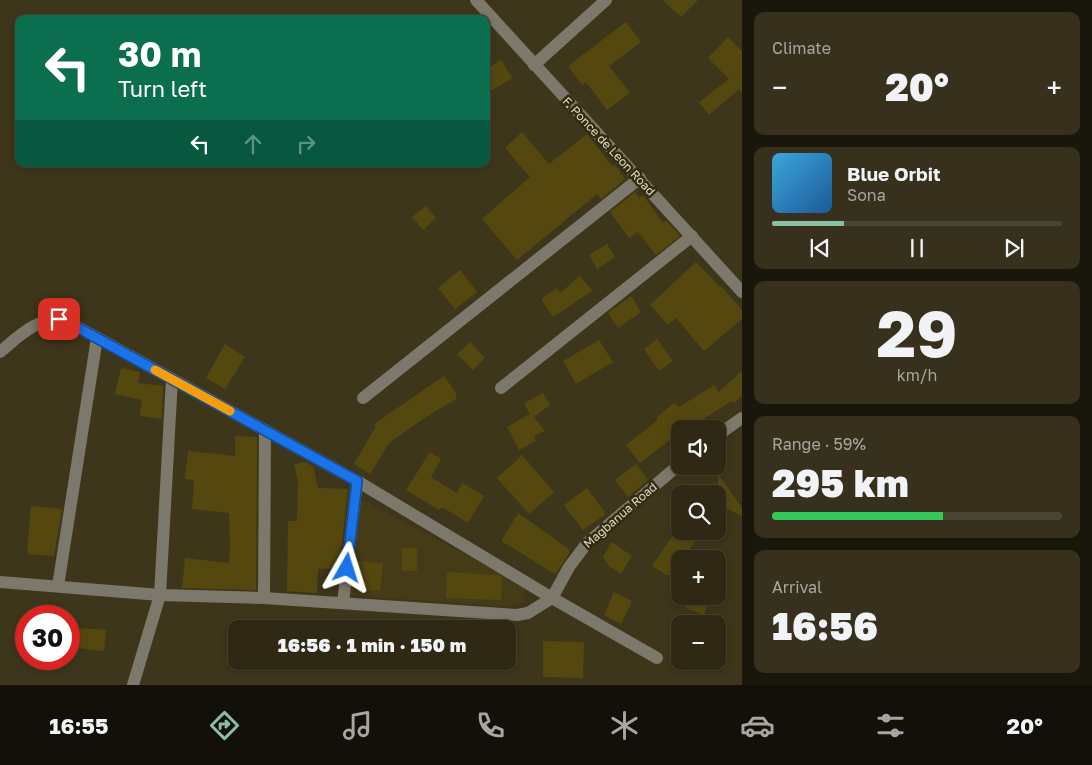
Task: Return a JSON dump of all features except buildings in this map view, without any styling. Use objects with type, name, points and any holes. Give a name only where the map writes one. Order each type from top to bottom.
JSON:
[{"type":"street","name":"F. Ponce de Leon Road","points":[[476,0],[489,15]]},
{"type":"street","points":[[534,65],[606,0]]},
{"type":"street","name":"F. Ponce de Leon Road","points":[[490,16],[742,292]]},
{"type":"street","points":[[363,398],[640,178]]},
{"type":"street","points":[[501,388],[692,236]]},
{"type":"street","points":[[0,352],[35,325],[49,320],[64,320],[357,481],[552,598],[657,658]]},
{"type":"street","points":[[58,586],[97,338]]},
{"type":"street","points":[[133,685],[160,595],[172,379]]},
{"type":"street","points":[[726,429],[742,418]]},
{"type":"street","points":[[264,598],[265,430]]},
{"type":"street","name":"Magbanua Road","points":[[552,598],[569,567],[586,542],[671,471]]},
{"type":"street","points":[[344,604],[357,481]]},
{"type":"street","points":[[0,582],[160,595],[264,598],[509,616],[528,613],[552,598]]},
{"type":"shaded area","points":[[361,499],[527,587],[523,602],[509,607],[349,595]]},
{"type":"slow traffic","points":[[155,370],[230,411]]},
{"type":"route","points":[[59,319],[64,320],[357,481],[347,568]]}]
